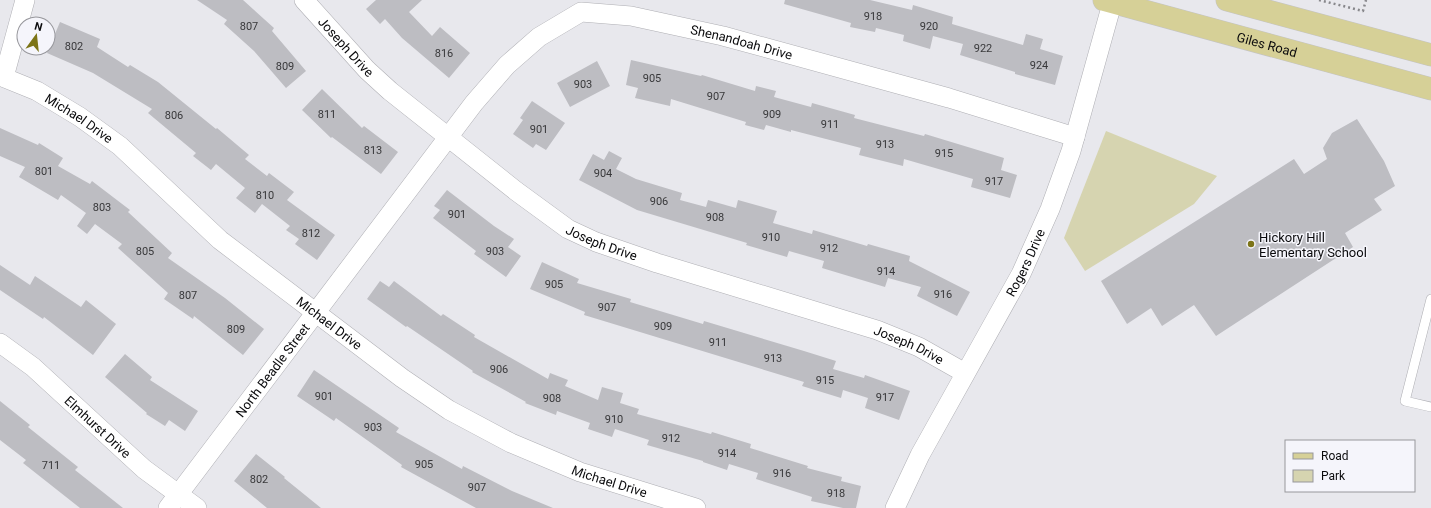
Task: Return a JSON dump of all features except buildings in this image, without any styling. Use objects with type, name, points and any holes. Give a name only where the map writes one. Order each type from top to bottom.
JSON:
[{"type":"main road","points":[[1228,0],[1431,55]]},
{"type":"main road","name":"Giles Road","points":[[1109,1],[1431,89]]},
{"type":"street","points":[[2,76],[25,0]]},
{"type":"street","name":"Joseph Drive","points":[[304,0],[367,70],[390,91],[516,191],[568,229],[596,242],[657,263],[877,330],[919,347],[964,373]]},
{"type":"street","name":"Rogers Drive","points":[[895,508],[920,455],[964,373],[1021,274],[1050,208],[1075,137],[1109,1]]},
{"type":"street","name":"Shenandoah Drive","points":[[448,137],[474,102],[507,65],[539,37],[581,12],[630,16],[723,36],[949,98],[1075,137]]},
{"type":"street","name":"Michael Drive","points":[[2,76],[37,91],[80,117],[120,146],[220,240],[402,378],[449,410],[510,443],[580,472],[696,508]]},
{"type":"street","name":"North Beadle Street","points":[[173,501],[448,137]]},
{"type":"street","name":"Elmhurst Drive","points":[[0,343],[33,367],[144,469],[173,501],[197,508]]},
{"type":"lane","points":[[1431,299],[1405,401],[1431,407]]},
{"type":"path","points":[[1319,0],[1363,11],[1366,0]]},
{"type":"green space","points":[[1106,131],[1217,176],[1194,204],[1085,271],[1064,238]]},
{"type":"place","name":"Hickory Hill Elementary School","points":[[1251,244]]}]
